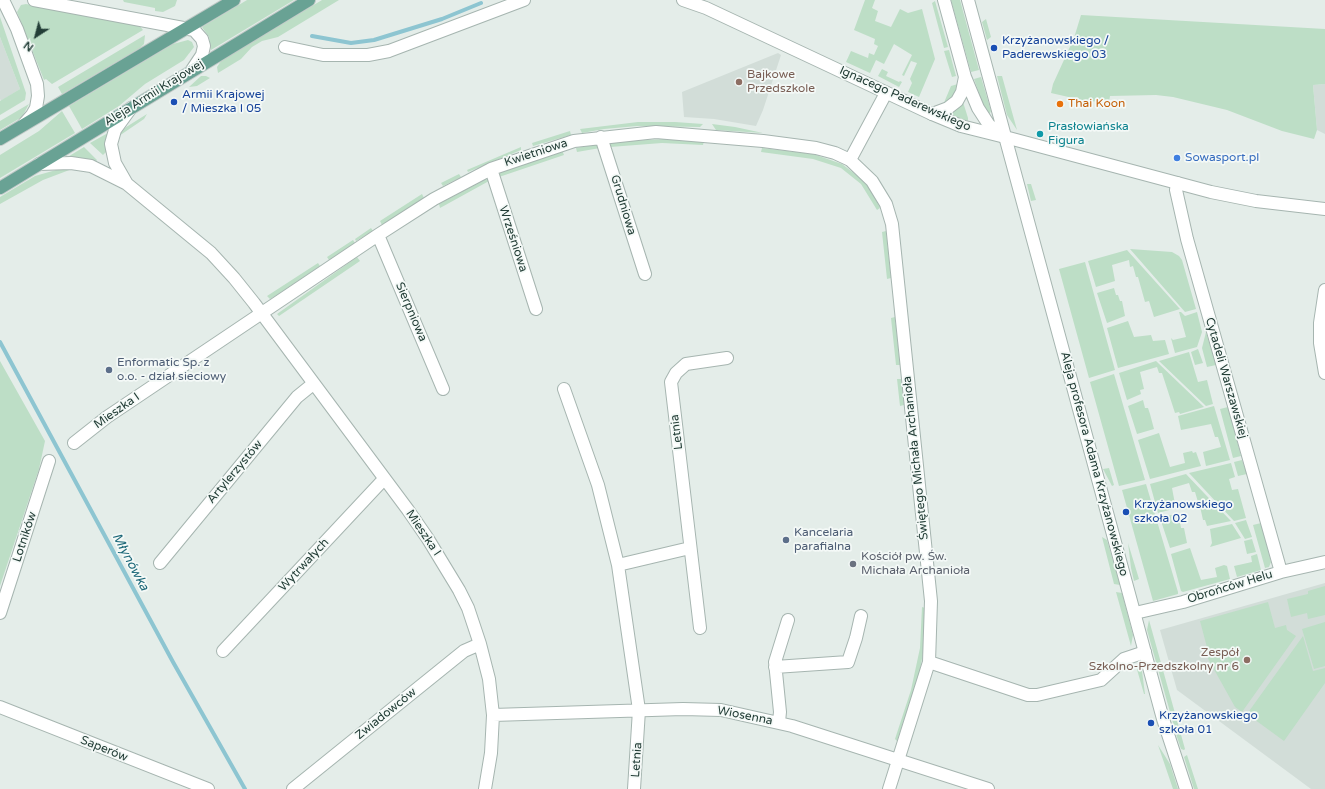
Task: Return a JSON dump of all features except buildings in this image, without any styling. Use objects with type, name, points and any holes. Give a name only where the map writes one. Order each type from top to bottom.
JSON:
[{"type":"main road","points":[[0,139],[234,0]]},
{"type":"main road","name":"Aleja Armii Krajowej","points":[[0,188],[309,0]]},
{"type":"street","points":[[3,0],[17,29],[37,84],[38,96],[36,108],[21,127]]},
{"type":"street","points":[[34,0],[194,30],[198,33],[204,46],[202,55],[192,70]]},
{"type":"street","points":[[285,47],[323,55],[368,55],[382,52],[524,0]]},
{"type":"street","name":"Ignacego Paderewskiego","points":[[683,0],[706,8],[932,114],[961,126],[1177,183],[1256,201],[1325,209]]},
{"type":"street","points":[[944,0],[965,77],[982,117],[1005,138]]},
{"type":"street","name":"Aleja profesora Adama Krzyżanowskiego","points":[[968,0],[1163,719],[1186,789]]},
{"type":"street","points":[[932,114],[948,108],[957,101],[962,92],[965,77]]},
{"type":"street","points":[[850,160],[886,92]]},
{"type":"street","name":"Mieszka I","points":[[126,184],[115,163],[111,144],[115,130],[131,108]]},
{"type":"street","name":"Kwietniowa","points":[[262,314],[378,235],[438,197],[491,169],[562,145],[601,137],[656,132],[710,135],[816,148],[835,153],[850,160]]},
{"type":"street","name":"Grudniowa","points":[[601,137],[645,274]]},
{"type":"street","name":"Świętego Michała Archanioła","points":[[850,160],[864,172],[876,186],[887,207],[892,224],[931,602],[929,662],[889,789]]},
{"type":"street","name":"Mieszka I","points":[[39,164],[71,163],[91,166],[126,184],[211,253],[234,278],[262,314],[428,539],[468,608],[480,644],[489,680],[493,715],[491,753],[485,789]]},
{"type":"street","name":"Wrześniowa","points":[[491,169],[536,309]]},
{"type":"street","name":"Cytadeli Warszawskiej","points":[[1177,183],[1176,190],[1187,239],[1281,572]]},
{"type":"street","name":"Sierpniowa","points":[[378,235],[443,389]]},
{"type":"street","points":[[1325,290],[1320,323],[1320,343],[1325,373]]},
{"type":"street","name":"Mieszka I","points":[[74,443],[110,415],[262,314]]},
{"type":"street","name":"Letnia","points":[[700,628],[671,382],[676,373],[686,364],[727,358]]},
{"type":"street","name":"Artylerzystów","points":[[160,563],[297,397],[313,384]]},
{"type":"street","name":"Letnia","points":[[564,389],[598,485],[618,565],[639,710],[634,789]]},
{"type":"street","name":"Lotników","points":[[0,613],[49,462]]},
{"type":"street","name":"Wytrwałych","points":[[223,650],[384,479]]},
{"type":"street","points":[[618,565],[690,548]]},
{"type":"street","name":"Obrońców Helu","points":[[1135,614],[1183,602],[1281,572],[1325,562]]},
{"type":"street","points":[[775,667],[848,662],[861,616]]},
{"type":"street","points":[[779,722],[780,712],[775,662],[788,620]]},
{"type":"street","name":"Zwiadowców","points":[[293,789],[464,650],[480,644]]},
{"type":"street","points":[[929,662],[1028,695],[1037,695],[1101,680],[1124,659],[1145,652]]},
{"type":"street","name":"Saperów","points":[[0,707],[208,789]]},
{"type":"street","name":"Wiosenna","points":[[493,715],[683,708],[721,710],[779,722],[988,789]]},
{"type":"shaded area","points":[[0,37],[20,89],[1,101],[0,99]]},
{"type":"shaded area","name":"Bajkowe Przedszkole","points":[[778,53],[781,55],[763,110],[756,126],[714,119],[684,117],[682,92]]},
{"type":"shaded area","points":[[1325,84],[1325,134],[1317,130],[1313,85]]},
{"type":"shaded area","name":"Zespół Szkolno-Przedszkolny nr 6","points":[[1325,583],[1325,789],[1311,789],[1177,690],[1160,630]]},
{"type":"green space","points":[[123,0],[177,0],[175,6],[163,12],[155,11],[155,8],[124,2]]},
{"type":"green space","points":[[247,0],[294,0],[211,50],[209,37],[202,27]]},
{"type":"green space","points":[[322,0],[339,0],[278,37],[262,41],[252,47],[241,59],[218,73],[217,67],[221,61]]},
{"type":"green space","points":[[865,0],[875,0],[872,8],[878,11],[875,21],[891,27],[900,9],[908,13],[922,9],[935,59],[919,97],[908,92],[912,83],[910,79],[917,63],[911,61],[904,76],[902,75],[912,55],[894,44],[884,64],[876,60],[870,73],[846,62],[851,51],[868,58],[869,53],[874,55],[878,46],[874,44],[875,39],[854,30]]},
{"type":"green space","points":[[951,0],[960,0],[979,70],[971,72]]},
{"type":"green space","points":[[935,1],[948,47],[944,48],[932,3]]},
{"type":"green space","points":[[26,4],[139,25],[143,30],[52,84],[46,79],[44,80],[17,12],[21,5]]},
{"type":"green space","points":[[1081,15],[1325,29],[1325,84],[1313,85],[1317,130],[1314,139],[1282,131],[1227,110],[1173,97],[1156,95],[1110,96],[1109,102],[1086,101],[1051,93],[1053,84],[1074,38]]},
{"type":"green space","points":[[0,17],[26,93],[25,100],[0,115],[0,101],[20,89],[0,37]]},
{"type":"green space","points":[[986,19],[991,37],[987,40],[982,22]]},
{"type":"green space","points":[[145,35],[144,44],[140,48],[62,94],[58,87]]},
{"type":"green space","points":[[188,40],[192,42],[194,47],[184,60],[145,84],[119,106],[82,129],[69,106],[173,44]]},
{"type":"green space","points":[[949,50],[956,76],[952,77],[944,51]]},
{"type":"green space","points":[[882,69],[888,72],[886,76],[902,82],[899,87],[878,76]]},
{"type":"green space","points":[[201,76],[210,78],[197,86],[189,87]]},
{"type":"green space","points":[[997,76],[1002,76],[1017,130],[1007,115]]},
{"type":"green space","points":[[981,77],[991,111],[989,115],[986,113],[974,79]]},
{"type":"green space","points":[[958,84],[955,95],[943,105],[951,86]]},
{"type":"green space","points":[[963,102],[968,118],[968,121],[948,114]]},
{"type":"green space","points":[[29,104],[22,117],[0,130],[0,121]]},
{"type":"green space","points":[[62,111],[75,133],[0,178],[0,155],[39,131]]},
{"type":"green space","points":[[147,114],[144,119],[119,136],[123,129]]},
{"type":"green space","points":[[638,122],[703,124],[700,127],[637,126],[582,133],[580,129]]},
{"type":"green space","points":[[712,124],[735,127],[763,133],[716,130]]},
{"type":"green space","points":[[570,131],[571,135],[533,146],[532,143]]},
{"type":"green space","points":[[108,133],[107,151],[103,155],[90,143]]},
{"type":"green space","points":[[664,139],[704,141],[703,145],[662,143],[610,147],[610,142]]},
{"type":"green space","points":[[598,144],[600,148],[577,152],[576,148]]},
{"type":"green space","points":[[84,147],[97,160],[94,164],[66,158]]},
{"type":"green space","points":[[521,147],[521,150],[468,172],[467,170]]},
{"type":"green space","points":[[762,148],[813,154],[842,164],[864,181],[880,208],[877,210],[861,184],[841,168],[813,159],[761,152]]},
{"type":"green space","points":[[562,150],[564,155],[499,177],[500,172]]},
{"type":"green space","points":[[72,169],[43,180],[0,204],[0,197],[35,176],[56,170]]},
{"type":"green space","points":[[459,174],[461,177],[443,186],[441,183]]},
{"type":"green space","points":[[486,179],[489,181],[440,208],[439,204]]},
{"type":"green space","points":[[1027,184],[1031,184],[1036,200],[1031,201]]},
{"type":"green space","points":[[422,194],[424,198],[382,225],[380,221]]},
{"type":"green space","points":[[371,228],[373,231],[356,241],[355,239]]},
{"type":"green space","points":[[886,231],[891,278],[887,279],[882,232]]},
{"type":"green space","points":[[353,240],[355,243],[329,260],[327,257]]},
{"type":"green space","points":[[1130,249],[1172,252],[1179,256],[1182,260],[1196,309],[1185,312]]},
{"type":"green space","points":[[1127,250],[1180,309],[1154,317],[1149,301],[1145,302],[1138,277],[1136,277],[1133,266],[1130,267],[1129,260],[1112,265],[1115,281],[1096,287],[1088,261]]},
{"type":"green space","points":[[357,257],[360,261],[279,316],[277,314]]},
{"type":"green space","points":[[1085,262],[1115,370],[1089,378],[1059,269]]},
{"type":"green space","points":[[318,263],[320,266],[277,295],[270,299],[267,296]]},
{"type":"green space","points":[[1114,288],[1116,295],[1118,295],[1120,301],[1122,301],[1125,316],[1107,323],[1097,293]]},
{"type":"green space","points":[[1179,312],[1185,316],[1197,312],[1202,332],[1197,347],[1175,353],[1171,338],[1173,340],[1186,337]]},
{"type":"green space","points":[[895,317],[900,365],[896,365],[891,318]]},
{"type":"green space","points":[[1128,321],[1134,337],[1151,335],[1153,341],[1165,340],[1169,354],[1118,368],[1107,328]]},
{"type":"green space","points":[[1206,332],[1216,365],[1207,367],[1202,348]]},
{"type":"green space","points":[[1198,349],[1203,363],[1195,365],[1191,352]]},
{"type":"green space","points":[[1189,352],[1198,382],[1207,380],[1213,404],[1206,406],[1159,361]]},
{"type":"green space","points":[[0,361],[45,441],[39,469],[0,586]]},
{"type":"green space","points":[[1156,361],[1204,407],[1180,414],[1179,412],[1175,413],[1162,373],[1159,373],[1157,367],[1140,372],[1144,389],[1140,390],[1141,394],[1127,400],[1119,373]]},
{"type":"green space","points":[[1114,374],[1145,480],[1119,486],[1090,382]]},
{"type":"green space","points":[[897,379],[901,379],[904,405],[900,406]]},
{"type":"green space","points":[[1143,400],[1145,408],[1148,408],[1154,429],[1137,434],[1128,406]]},
{"type":"green space","points":[[1214,406],[1230,460],[1206,466],[1203,452],[1221,447],[1218,437],[1215,437],[1211,424],[1181,430],[1178,416]]},
{"type":"green space","points":[[1228,407],[1241,456],[1233,458],[1220,409]]},
{"type":"green space","points":[[1159,433],[1170,467],[1185,463],[1183,453],[1192,451],[1193,453],[1196,452],[1201,466],[1150,479],[1138,440]]},
{"type":"green space","points":[[1242,460],[1247,474],[1238,476],[1234,462]]},
{"type":"green space","points":[[1231,463],[1235,477],[1229,479],[1232,490],[1238,489],[1246,518],[1234,521],[1189,473]]},
{"type":"green space","points":[[1109,468],[1114,485],[1112,486],[1103,469]]},
{"type":"green space","points":[[1186,474],[1231,521],[1207,526],[1205,520],[1203,520],[1195,492],[1192,492],[1189,483],[1172,488],[1175,504],[1172,505],[1173,509],[1158,513],[1150,484]]},
{"type":"green space","points":[[1146,484],[1178,592],[1178,594],[1153,601],[1122,490]]},
{"type":"green space","points":[[1175,514],[1177,522],[1180,522],[1181,528],[1184,528],[1187,543],[1170,548],[1160,518]]},
{"type":"green space","points":[[1246,520],[1252,537],[1245,539],[1235,523]]},
{"type":"green space","points":[[1261,523],[1271,562],[1269,567],[1265,568],[1253,525]]},
{"type":"green space","points":[[1232,524],[1241,538],[1210,547],[1212,543],[1210,529]]},
{"type":"green space","points":[[1102,537],[1107,540],[1120,585],[1114,584]]},
{"type":"green space","points":[[1252,539],[1256,552],[1247,554],[1244,541]]},
{"type":"green space","points":[[1128,543],[1139,579],[1134,581],[1131,568]]},
{"type":"green space","points":[[1190,548],[1201,580],[1217,577],[1215,568],[1224,565],[1227,566],[1230,579],[1183,592],[1181,591],[1171,554]]},
{"type":"green space","points":[[1257,554],[1261,570],[1237,577],[1234,566],[1252,562],[1251,556]]},
{"type":"green space","points":[[1325,586],[1325,615],[1308,619],[1307,613],[1291,617],[1287,599],[1308,594],[1308,591]]},
{"type":"green space","points":[[1116,592],[1122,593],[1133,635],[1131,646]]},
{"type":"green space","points":[[1268,602],[1275,628],[1286,625],[1287,630],[1296,636],[1242,712],[1235,707],[1206,655],[1209,655],[1200,621]]},
{"type":"green space","points":[[922,607],[925,608],[925,640],[920,671],[897,741],[895,739],[911,690],[920,648]]},
{"type":"green space","points":[[1149,620],[1185,749],[1184,750],[1181,749],[1177,737],[1147,630]]},
{"type":"green space","points":[[1325,622],[1325,666],[1314,669],[1302,629]]},
{"type":"green space","points":[[1303,636],[1313,671],[1325,668],[1325,683],[1284,741],[1247,714]]},
{"type":"green space","points":[[1136,666],[1142,671],[1145,694],[1144,694]]},
{"type":"green space","points":[[1158,745],[1170,764],[1178,789],[1173,789]]},
{"type":"green space","points":[[1187,755],[1198,789],[1194,789],[1184,757]]},
{"type":"waterway","points":[[312,36],[351,43],[374,40],[442,19],[481,3]]},
{"type":"waterway","name":"Młynówka","points":[[0,342],[173,662],[245,789]]},
{"type":"place","name":"Krzyżanowskiego / Paderewskiego 03","points":[[994,48]]},
{"type":"place","name":"Bajkowe Przedszkole","points":[[739,82]]},
{"type":"place","name":"Armii Krajowej / Mieszka I 05","points":[[174,102]]},
{"type":"place","name":"Thai Koon","points":[[1060,104]]},
{"type":"place","name":"Prasłowiańska Figura","points":[[1040,134]]},
{"type":"place","name":"Sowasport.pl","points":[[1177,158]]},
{"type":"place","name":"Enformatic Sp. z o.o. - dział sieciowy","points":[[109,370]]},
{"type":"place","name":"Krzyżanowskiego szkoła 02","points":[[1126,512]]},
{"type":"place","name":"Kancelaria parafialna","points":[[786,540]]},
{"type":"place","name":"Kościół pw. Św. Michała Archanioła","points":[[853,564]]},
{"type":"place","name":"Zespół Szkolno-Przedszkolny nr 6","points":[[1247,660]]},
{"type":"place","name":"Krzyżanowskiego szkoła 01","points":[[1151,723]]}]
